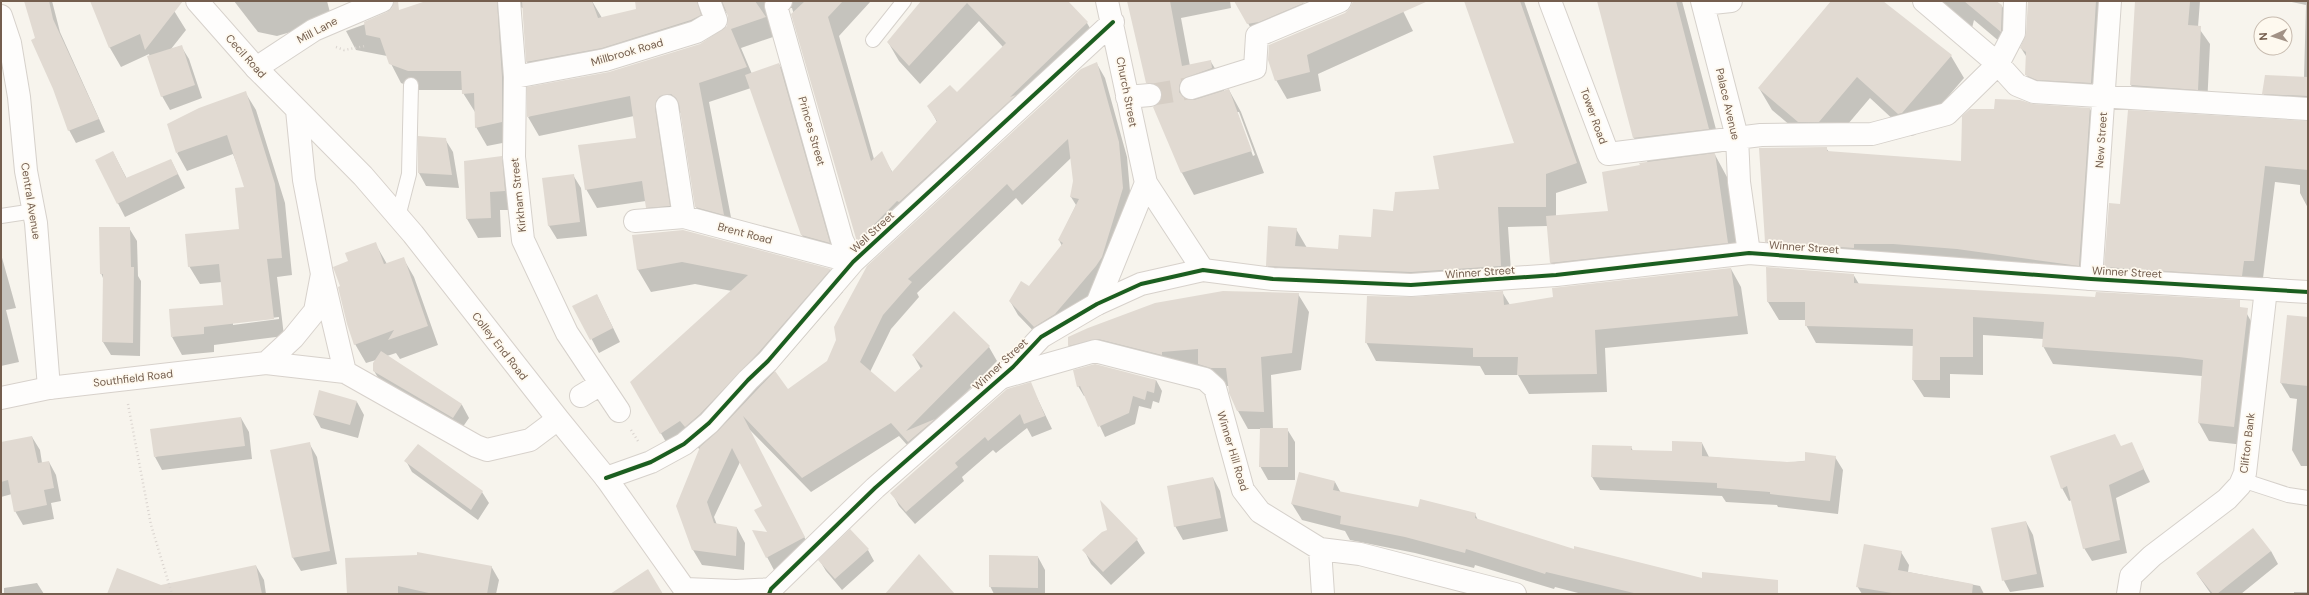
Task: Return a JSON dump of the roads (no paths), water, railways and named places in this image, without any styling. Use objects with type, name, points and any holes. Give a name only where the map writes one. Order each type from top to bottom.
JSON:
[{"type":"street","name":"Cecil Road","points":[[197,1],[256,68],[298,110]]},
{"type":"street","name":"Mill Lane","points":[[256,68],[350,6],[382,1]]},
{"type":"street","name":"Kirkham Street","points":[[509,1],[515,77],[514,157],[523,240],[567,333],[619,411]]},
{"type":"street","name":"Millbrook Road","points":[[515,77],[605,60],[696,32],[716,20],[709,1]]},
{"type":"street","name":"Princes Street","points":[[781,1],[776,6],[842,240],[854,262]]},
{"type":"street","name":"Church Street","points":[[1107,1],[1113,22],[1146,183],[1203,270]]},
{"type":"street","points":[[1191,88],[1255,68],[1257,36],[1340,1]]},
{"type":"street","name":"Tower Road","points":[[1550,1],[1608,154],[1737,137]]},
{"type":"street","name":"Palace Avenue","points":[[1731,1],[1703,3],[1737,137],[1739,182],[1749,252]]},
{"type":"street","points":[[1924,1],[1998,64],[2017,85],[2034,92],[2308,108]]},
{"type":"street","points":[[1737,137],[1797,133],[1872,134],[1947,114],[1998,64],[2014,33],[2015,1]]},
{"type":"street","name":"New Street","points":[[2090,279],[2110,1]]},
{"type":"street","name":"Central Avenue","points":[[1,16],[10,43],[19,97],[26,171],[34,211],[49,388]]},
{"type":"street","name":"Well Street","points":[[606,478],[650,462],[684,444],[709,423],[748,380],[768,361],[854,262],[1113,22]]},
{"type":"street","points":[[1128,97],[1150,95]]},
{"type":"street","points":[[667,106],[684,217]]},
{"type":"street","points":[[298,110],[304,180],[322,274],[345,372]]},
{"type":"street","name":"Colley End Road","points":[[298,110],[363,176],[398,217],[606,478],[686,591]]},
{"type":"street","points":[[1098,304],[1146,183]]},
{"type":"street","name":"Brent Road","points":[[635,221],[684,217],[854,262]]},
{"type":"street","name":"Winner Street","points":[[686,591],[770,592],[875,488],[1000,378],[1041,337],[1098,304],[1141,284],[1203,270],[1273,279],[1411,285],[1556,275],[1749,252],[2090,279],[2308,292]]},
{"type":"street","points":[[266,363],[293,338],[315,311],[322,274]]},
{"type":"street","name":"Clifton Bank","points":[[2128,594],[2131,576],[2152,556],[2228,499],[2242,480],[2266,289]]},
{"type":"street","name":"Winner Hill Road","points":[[1000,378],[1095,351],[1205,379],[1215,388],[1243,490],[1260,512],[1320,549],[1367,555],[1515,594]]},
{"type":"street","name":"Southfield Road","points":[[1,398],[49,388],[266,363],[345,372],[476,446],[487,450],[530,440],[558,419]]},
{"type":"street","points":[[581,396],[601,384]]},
{"type":"street","points":[[1320,549],[1324,594]]},
{"type":"lane","points":[[873,40],[904,1]]},
{"type":"lane","points":[[398,217],[410,174],[411,85]]},
{"type":"lane","points":[[1,216],[34,211]]},
{"type":"lane","points":[[2242,480],[2288,495],[2308,498]]},
{"type":"tunnel","points":[[1150,95],[1191,88]]}]
